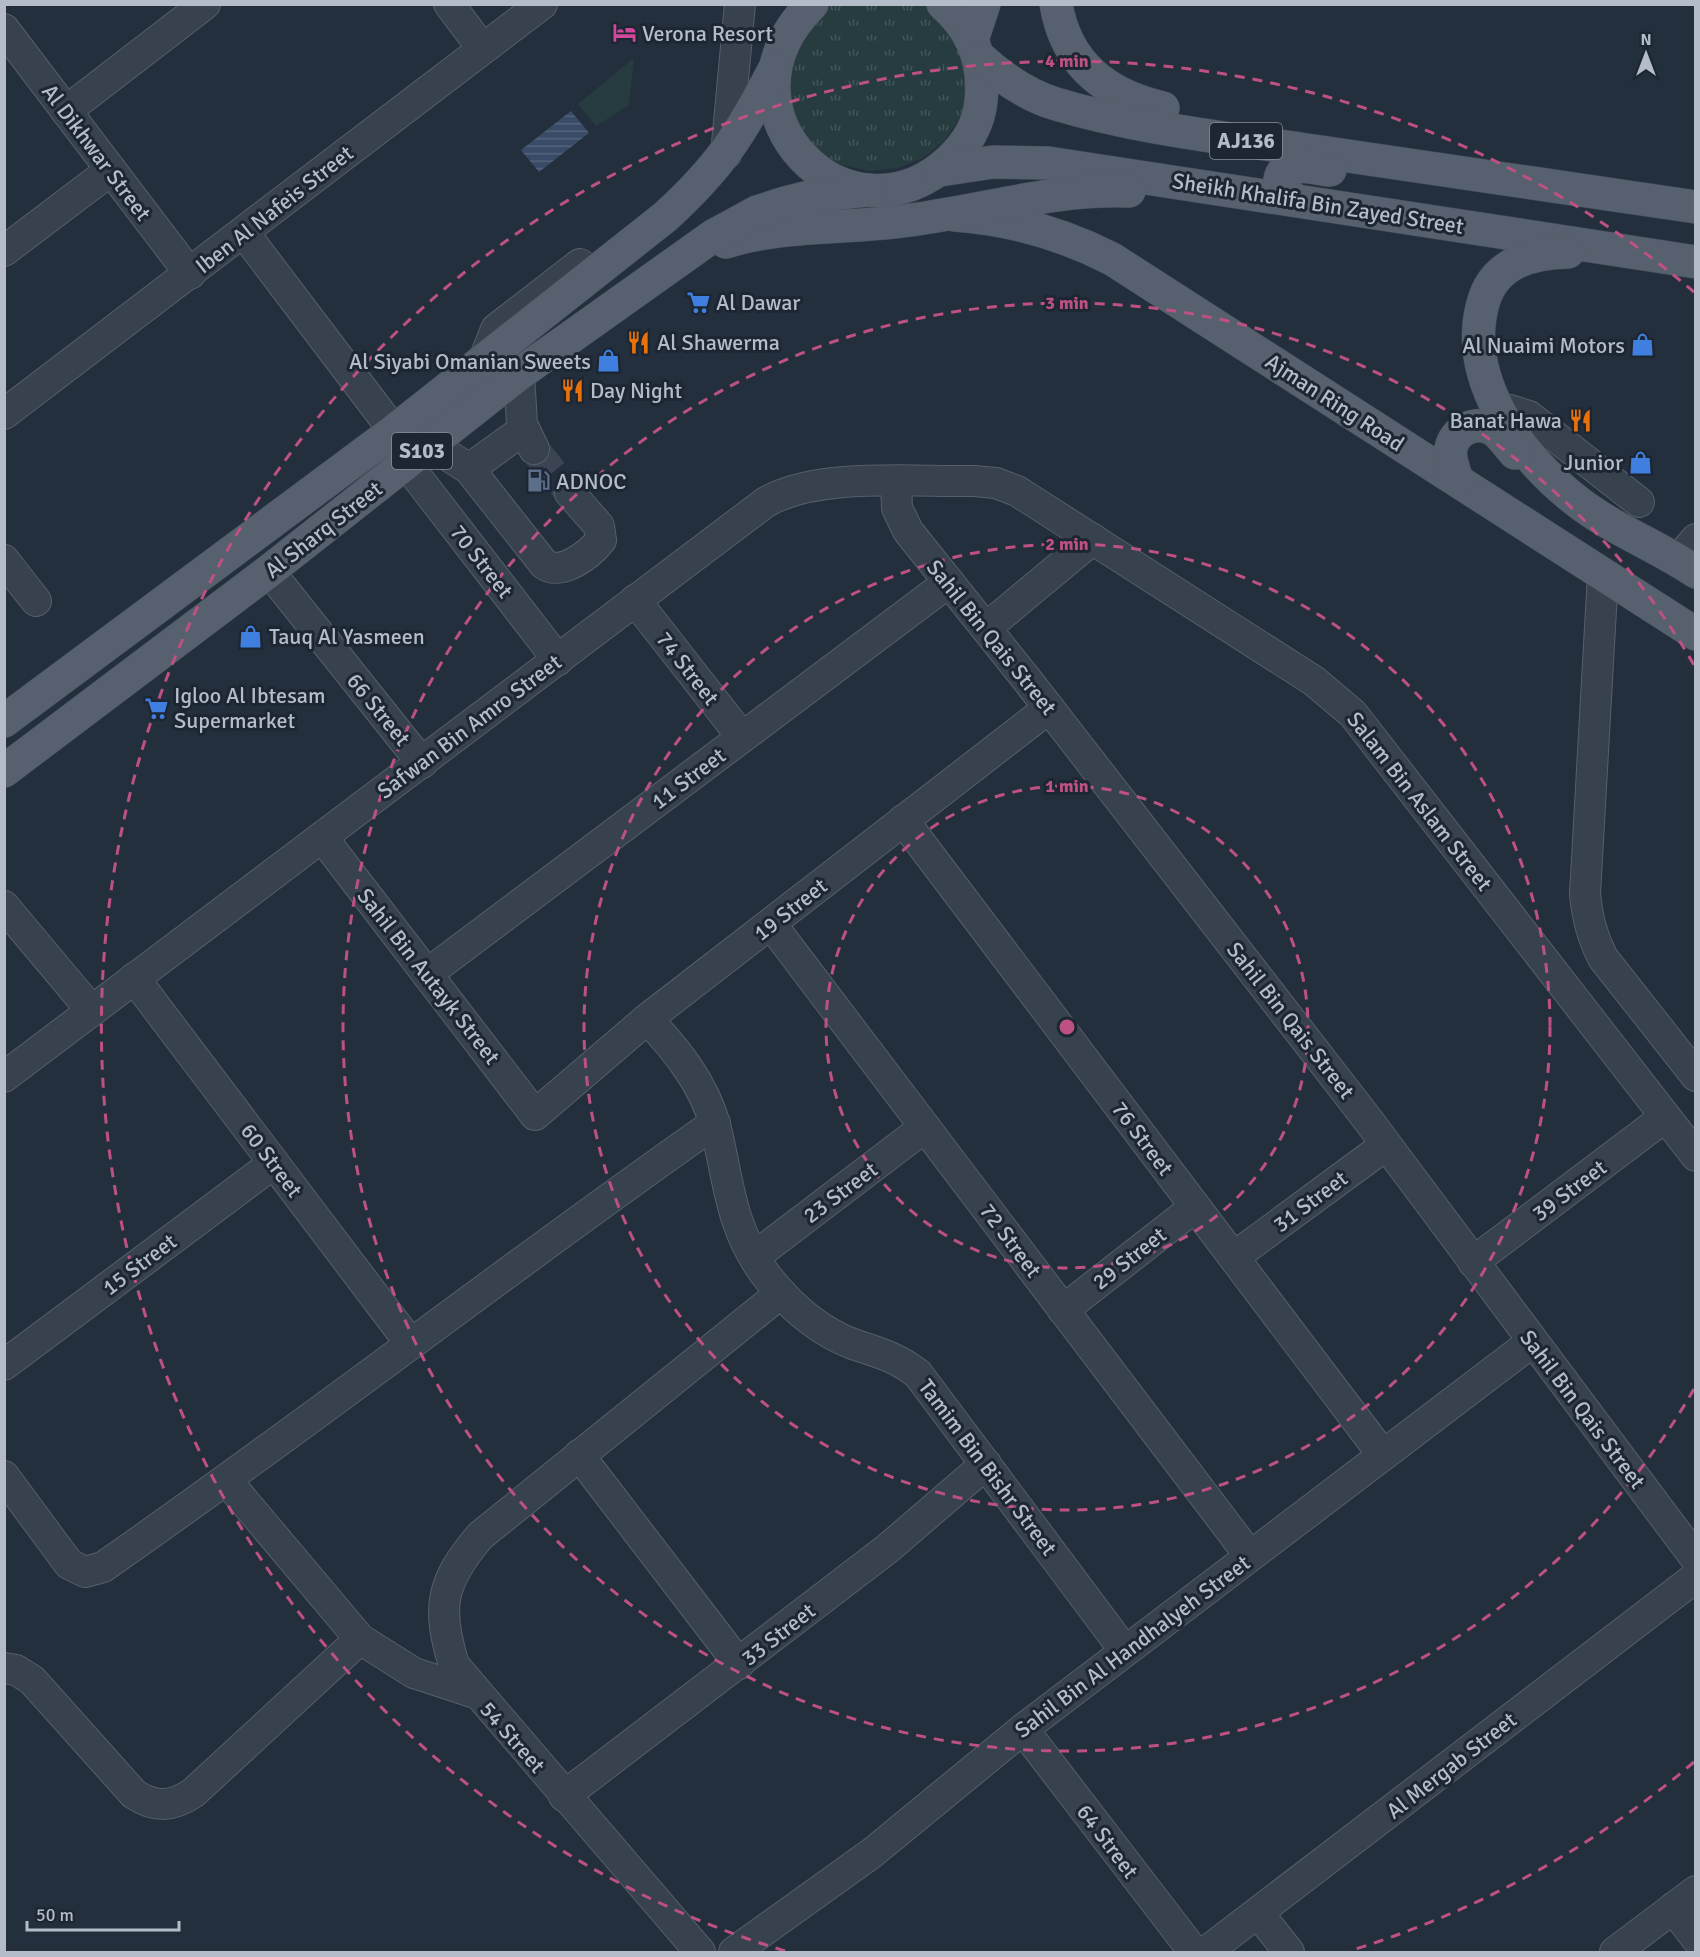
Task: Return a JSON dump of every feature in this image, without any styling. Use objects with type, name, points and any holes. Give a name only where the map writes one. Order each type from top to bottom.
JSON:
[{"type":"main road","points":[[783,4],[775,102],[778,118],[788,140],[804,159],[822,174],[844,184],[868,190]]},
{"type":"main road","name":"Al Sharq Street","points":[[4,721],[394,431],[665,217],[701,184],[726,154],[777,62],[787,35],[812,4]]},
{"type":"main road","points":[[943,4],[963,25],[976,49]]},
{"type":"main road","points":[[940,170],[958,153],[972,132],[980,108],[982,91],[976,49],[984,4]]},
{"type":"main road","points":[[1056,4],[1066,39],[1078,59],[1110,89],[1136,101],[1182,112],[1453,155],[1528,182]]},
{"type":"main road","name":"AJ136","points":[[976,49],[1014,85],[1045,100],[1076,109],[1226,138],[1695,207]]},
{"type":"main road","name":"Sheikh Khalifa Bin Zayed Street","points":[[940,170],[993,162],[1048,163],[1695,262]]},
{"type":"main road","points":[[1294,200],[1284,192],[1279,180],[1285,169],[1297,166],[1468,187],[1528,182]]},
{"type":"main road","name":"Al Sharq Street","points":[[4,771],[269,571],[519,374],[713,236],[757,212],[813,195],[894,189],[918,183],[940,170]]},
{"type":"main road","points":[[677,261],[704,250],[760,234],[955,215],[1047,196],[1117,190],[1182,195],[1342,216],[1419,218]]},
{"type":"main road","name":"Ajman Ring Road","points":[[955,215],[1000,220],[1036,228],[1062,236],[1112,259],[1695,634]]},
{"type":"main road","points":[[1597,514],[1562,489],[1544,471],[1529,455],[1500,412],[1486,381],[1479,342],[1481,310],[1494,279],[1511,264],[1532,255],[1562,252],[1635,252]]},
{"type":"main road","points":[[1457,480],[1451,456],[1454,440],[1465,429],[1482,426],[1497,432],[1555,494],[1582,510],[1597,514],[1690,557]]},
{"type":"street","points":[[66,111],[205,4]]},
{"type":"street","points":[[450,4],[482,48]]},
{"type":"street","name":"Iben Al Nafeis Street","points":[[4,414],[542,4]]},
{"type":"street","points":[[726,154],[740,4]]},
{"type":"street","name":"Al Dikhwar Street","points":[[4,29],[190,274]]},
{"type":"street","points":[[4,251],[111,170]]},
{"type":"street","points":[[244,233],[394,431]]},
{"type":"street","points":[[469,469],[529,440],[519,374]]},
{"type":"street","points":[[1500,412],[1510,410],[1529,416],[1639,502]]},
{"type":"street","points":[[418,454],[469,469],[544,564],[555,569],[566,567],[601,540],[599,526],[570,493]]},
{"type":"street","name":"70 Street","points":[[418,454],[558,660]]},
{"type":"street","name":"Safwan Bin Amro Street","points":[[4,1077],[635,600],[779,495],[813,486],[974,481]]},
{"type":"street","name":"Salam Bin Aslam Street","points":[[974,481],[1006,486],[1093,539],[1314,681],[1353,714],[1695,1156]]},
{"type":"street","name":"Sahil Bin Qais Street","points":[[896,482],[897,508],[901,520],[1386,1145],[1695,1559]]},
{"type":"street","points":[[986,628],[1093,539]]},
{"type":"street","points":[[4,560],[36,601]]},
{"type":"street","name":"66 Street","points":[[269,571],[422,763]]},
{"type":"street","points":[[1603,574],[1586,894],[1587,916],[1593,938],[1603,958],[1695,1076]]},
{"type":"street","name":"11 Street","points":[[427,974],[949,582]]},
{"type":"street","name":"74 Street","points":[[635,600],[742,737]]},
{"type":"street","name":"19 Street","points":[[535,1115],[647,1019],[1049,708]]},
{"type":"street","name":"76 Street","points":[[903,820],[1383,1455]]},
{"type":"street","name":"Sahil Bin Autayk Street","points":[[322,837],[535,1115]]},
{"type":"street","points":[[4,906],[92,1011]]},
{"type":"street","name":"72 Street","points":[[771,924],[1250,1556]]},
{"type":"street","name":"60 Street","points":[[134,978],[411,1342]]},
{"type":"street","name":"Tamim Bin Bishr Street","points":[[647,1019],[681,1057],[706,1101],[715,1123],[729,1199],[754,1257],[781,1293],[820,1328],[852,1343],[883,1352],[908,1366],[927,1384],[1125,1651]]},
{"type":"street","name":"39 Street","points":[[1473,1262],[1665,1118]]},
{"type":"street","points":[[4,1476],[69,1564],[85,1572],[103,1567],[227,1481],[411,1342],[715,1123]]},
{"type":"street","name":"23 Street","points":[[754,1257],[925,1126]]},
{"type":"street","name":"31 Street","points":[[1234,1257],[1386,1145]]},
{"type":"street","name":"15 Street","points":[[4,1365],[274,1163]]},
{"type":"street","name":"29 Street","points":[[1063,1310],[1196,1207]]},
{"type":"street","points":[[475,1693],[454,1665],[443,1631],[444,1596],[457,1563],[480,1536],[781,1293]]},
{"type":"street","name":"Sahil Bin Al Handhalyeh Street","points":[[734,1953],[872,1852],[1023,1729],[1532,1342]]},
{"type":"street","points":[[579,1455],[739,1664]]},
{"type":"street","name":"33 Street","points":[[564,1796],[887,1549],[986,1464]]},
{"type":"street","name":"54 Street","points":[[227,1481],[360,1639],[414,1673],[475,1693],[700,1953]]},
{"type":"street","name":"Al Mergab Street","points":[[1206,1953],[1695,1577]]},
{"type":"street","points":[[4,1668],[16,1670],[32,1680],[140,1798],[163,1805],[179,1802],[193,1793],[360,1639]]},
{"type":"street","name":"64 Street","points":[[1023,1729],[1194,1953]]},
{"type":"street","points":[[1615,1953],[1684,1900],[1695,1938]]},
{"type":"street","points":[[1258,1913],[1289,1953]]},
{"type":"green space","points":[[820,5],[930,5],[959,37],[968,91],[960,117],[945,140],[923,158],[898,168],[870,171],[843,165],[818,152],[787,107],[786,53]]},
{"type":"green space","points":[[634,58],[629,105],[596,126],[578,104]]},
{"type":"water","points":[[571,111],[589,133],[539,172],[521,150]]},
{"type":"tunnel","points":[[534,449],[570,493]]},
{"type":"place","name":"Verona Resort","points":[[624,33]]},
{"type":"place","name":"Al Dawar","points":[[698,302]]},
{"type":"place","name":"Al Shawerma","points":[[639,342]]},
{"type":"place","name":"Al Nuaimi Motors","points":[[1643,345]]},
{"type":"place","name":"Al Siyabi Omanian Sweets","points":[[609,361]]},
{"type":"place","name":"Day Night","points":[[572,390]]},
{"type":"place","name":"Banat Hawa","points":[[1580,420]]},
{"type":"place","name":"Junior","points":[[1641,462]]},
{"type":"place","name":"ADNOC","points":[[538,481]]},
{"type":"place","name":"Tauq Al Yasmeen","points":[[251,636]]},
{"type":"place","name":"Igloo Al Ibtesam Supermarket","points":[[156,708]]}]
